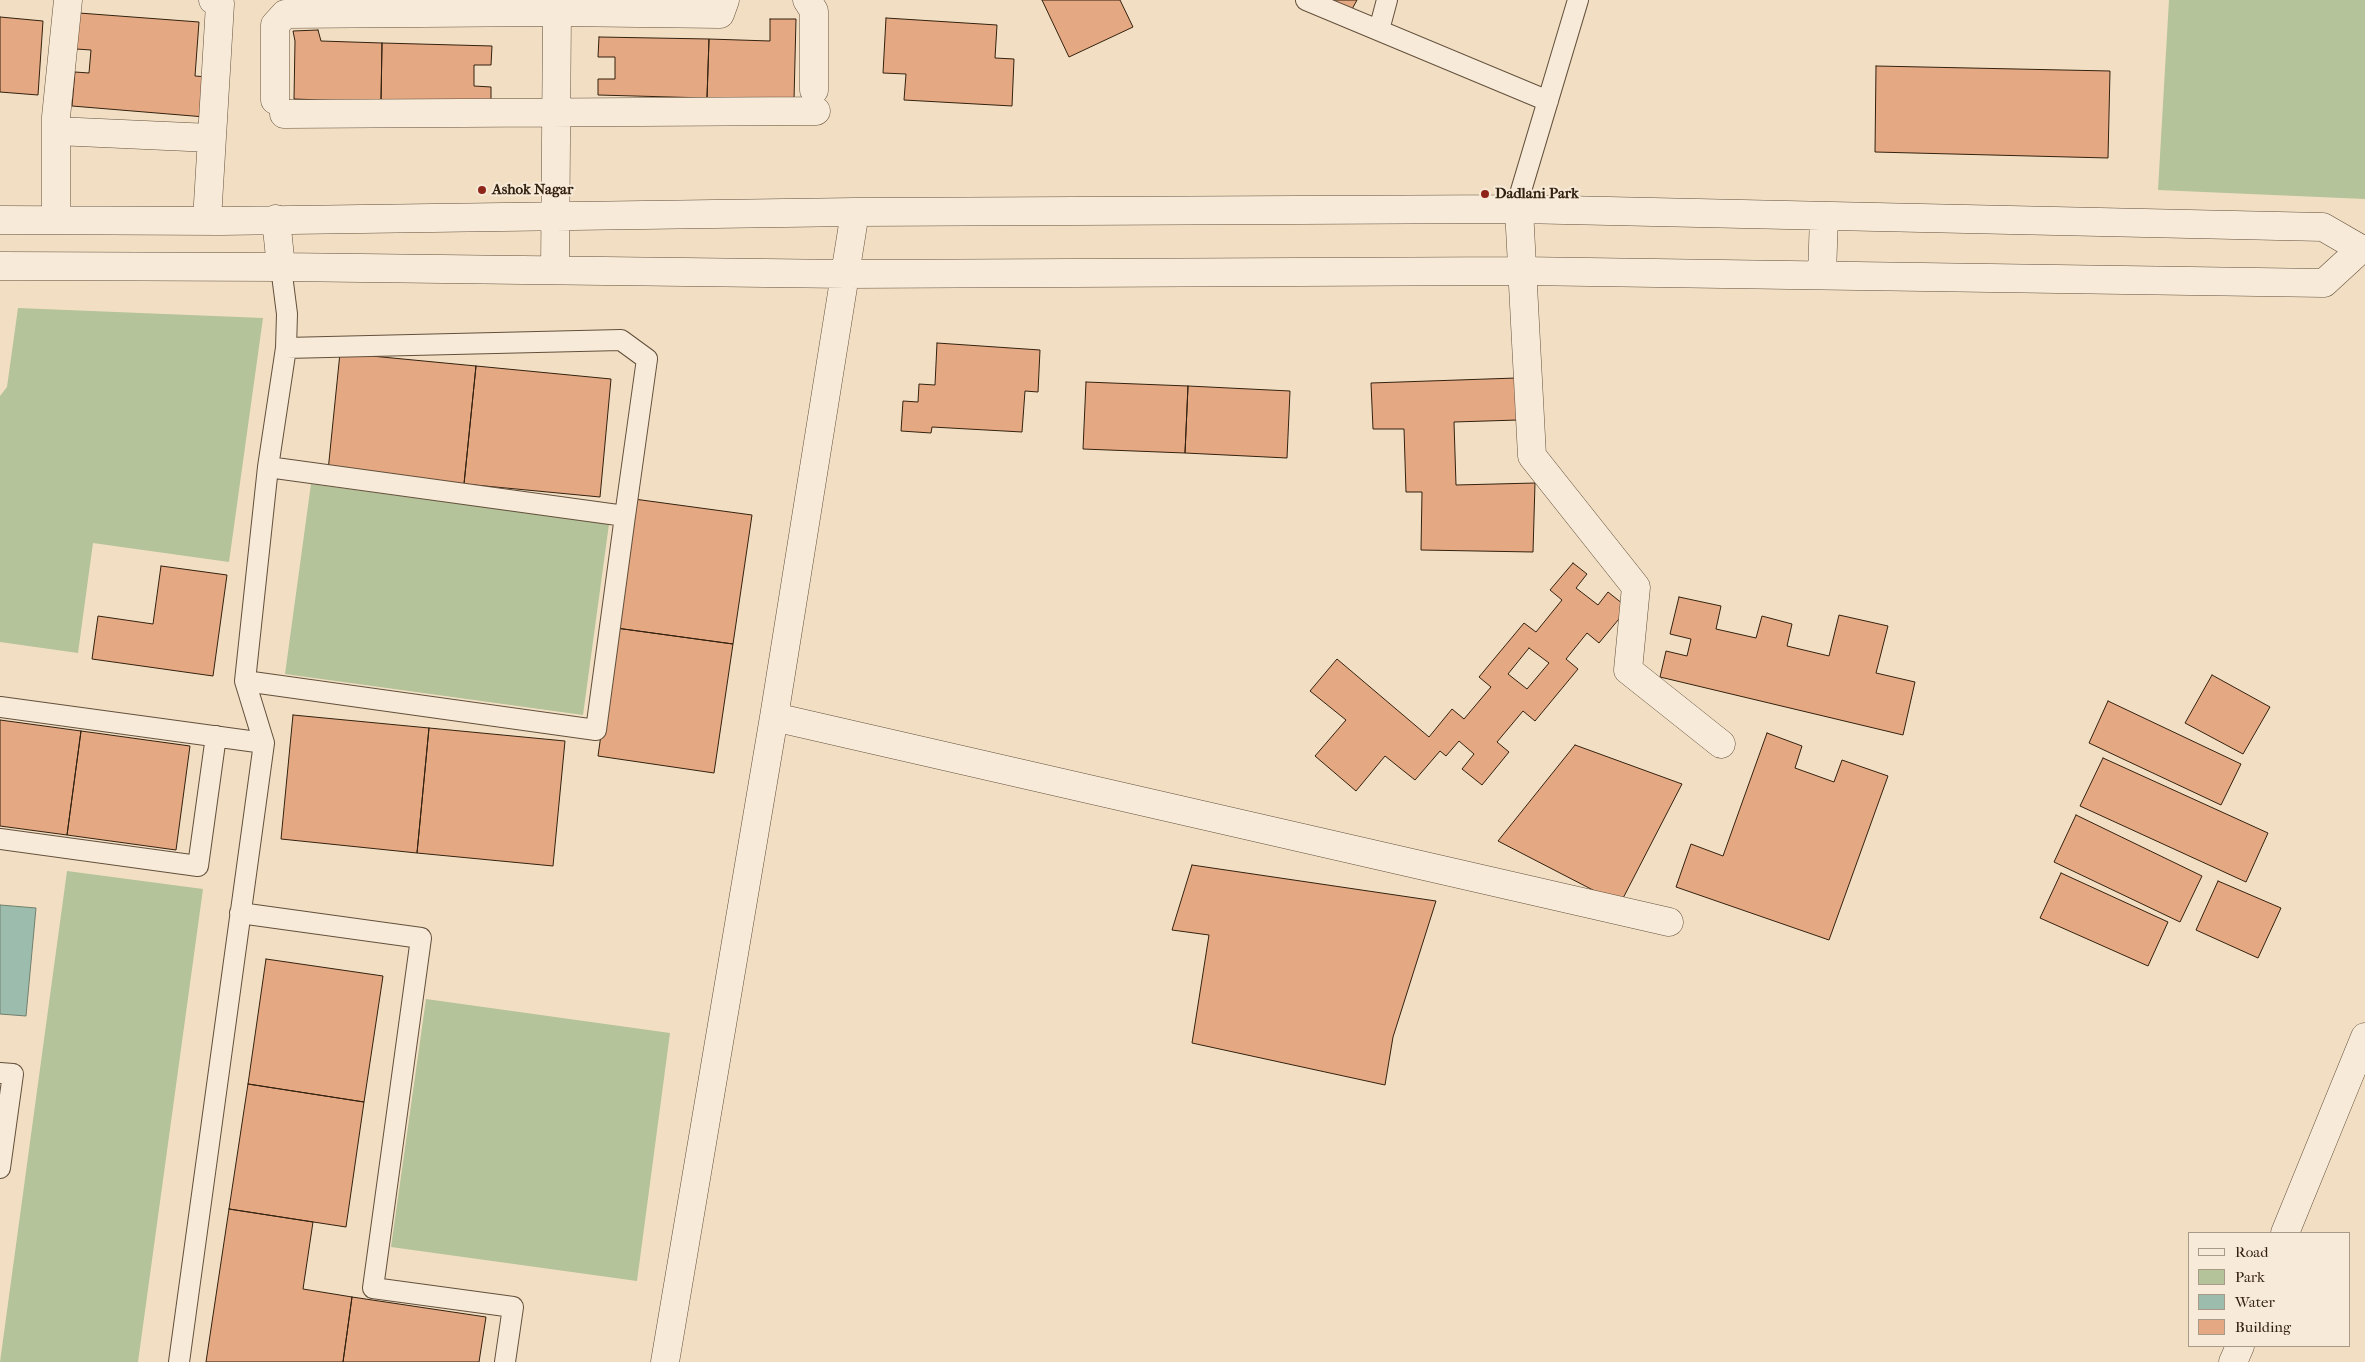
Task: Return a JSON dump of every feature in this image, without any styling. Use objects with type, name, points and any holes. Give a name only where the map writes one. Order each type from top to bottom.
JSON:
[{"type":"street","points":[[56,219],[56,117],[68,0]]},
{"type":"street","points":[[207,220],[220,4],[214,0]]},
{"type":"street","points":[[725,0],[720,14],[557,12],[506,6],[294,7],[275,25],[280,107],[557,113],[815,100],[814,11],[807,0]]},
{"type":"street","points":[[555,270],[557,217],[557,12]]},
{"type":"street","points":[[56,131],[211,138]]},
{"type":"street","points":[[1519,209],[1532,456],[1636,587],[1628,670],[1721,744]]},
{"type":"street","points":[[0,220],[557,217],[855,212],[1519,209],[2323,227],[2363,249],[2324,283],[1522,271],[846,274],[281,267],[0,266]]},
{"type":"street","points":[[665,1362],[774,717],[855,212]]},
{"type":"street","points":[[1822,276],[1824,216]]},
{"type":"street","points":[[276,219],[281,267]]},
{"type":"street","points":[[774,717],[1669,922]]},
{"type":"street","points":[[2285,1232],[2365,1037]]},
{"type":"street","points":[[2233,1362],[2240,1347]]},
{"type":"lane","points":[[1306,0],[1548,101]]},
{"type":"lane","points":[[1379,30],[1387,0]]},
{"type":"lane","points":[[1519,209],[1520,194],[1578,0]]},
{"type":"lane","points":[[179,1362],[264,743],[245,681],[268,467],[286,348],[286,314],[281,267]]},
{"type":"lane","points":[[245,681],[596,730],[647,359],[621,340],[286,348]]},
{"type":"lane","points":[[268,467],[625,516]]},
{"type":"lane","points":[[0,707],[264,743]]},
{"type":"lane","points":[[0,839],[198,866],[216,736]]},
{"type":"lane","points":[[240,913],[421,938],[373,1288],[513,1306],[505,1362]]},
{"type":"lane","points":[[0,1073],[13,1074],[0,1168]]},
{"type":"green space","points":[[2169,0],[2365,0],[2365,199],[2158,190]]},
{"type":"green space","points":[[18,308],[263,318],[229,562],[93,543],[78,653],[0,642],[0,396],[7,387]]},
{"type":"green space","points":[[311,484],[609,524],[583,715],[285,674]]},
{"type":"green space","points":[[67,871],[203,889],[138,1362],[0,1362]]},
{"type":"green space","points":[[426,999],[670,1033],[637,1281],[391,1247]]},
{"type":"water","points":[[0,905],[36,908],[26,1016],[0,1014]]},
{"type":"building","points":[[1042,0],[1120,0],[1133,27],[1069,57]]},
{"type":"building","points":[[1333,0],[1357,0],[1351,11]]},
{"type":"building","points":[[79,13],[199,22],[195,76],[208,77],[205,117],[72,106],[75,72],[89,73],[91,50],[76,49]]},
{"type":"building","points":[[0,17],[43,21],[38,95],[0,92]]},
{"type":"building","points":[[886,18],[997,25],[995,58],[1014,59],[1012,106],[904,100],[906,74],[883,73]]},
{"type":"building","points":[[770,19],[796,19],[794,100],[707,98],[709,39],[770,41]]},
{"type":"building","points":[[318,30],[321,41],[382,43],[381,102],[294,99],[295,41],[293,31]]},
{"type":"building","points":[[599,37],[709,39],[707,98],[598,95],[598,79],[615,79],[615,57],[598,57]]},
{"type":"building","points":[[382,43],[492,46],[491,65],[474,65],[474,86],[491,87],[491,104],[381,102]]},
{"type":"building","points":[[1876,66],[2110,71],[2108,158],[1875,152]]},
{"type":"building","points":[[937,343],[1040,350],[1038,392],[1025,391],[1022,432],[932,427],[931,433],[901,431],[903,401],[918,402],[919,384],[935,385]]},
{"type":"building","points":[[340,353],[476,366],[464,484],[328,471]]},
{"type":"building","points":[[476,366],[611,379],[600,497],[464,484]]},
{"type":"building","points":[[1516,378],[1518,420],[1454,422],[1456,485],[1535,483],[1533,552],[1421,550],[1422,492],[1406,492],[1404,429],[1373,429],[1371,383]]},
{"type":"building","points":[[1086,382],[1188,386],[1185,453],[1083,449]]},
{"type":"building","points":[[1188,386],[1290,391],[1287,458],[1185,453]]},
{"type":"building","points":[[634,499],[752,515],[733,644],[616,628]]},
{"type":"building","points":[[1573,563],[1587,574],[1576,588],[1598,605],[1608,592],[1628,608],[1599,643],[1587,633],[1566,659],[1578,669],[1535,721],[1523,711],[1497,742],[1509,752],[1482,785],[1462,769],[1474,754],[1459,741],[1446,756],[1440,751],[1415,780],[1385,756],[1356,791],[1315,756],[1346,720],[1310,691],[1337,659],[1429,737],[1452,709],[1464,719],[1491,687],[1479,677],[1524,623],[1536,632],[1562,600],[1550,590]],"holes":[[[1529,648],[1549,663],[1527,689],[1508,674]]]},
{"type":"building","points":[[161,566],[227,575],[213,676],[92,659],[98,616],[153,624]]},
{"type":"building","points":[[1679,597],[1721,606],[1716,629],[1756,638],[1762,616],[1792,624],[1787,646],[1829,656],[1839,615],[1888,626],[1876,673],[1915,682],[1903,735],[1660,677],[1666,651],[1687,656],[1691,639],[1670,634]]},
{"type":"building","points":[[616,628],[733,644],[714,773],[598,756]]},
{"type":"building","points":[[2212,675],[2270,707],[2243,754],[2185,723]]},
{"type":"building","points":[[2108,701],[2241,764],[2221,805],[2089,743]]},
{"type":"building","points":[[293,715],[429,728],[417,853],[281,839]]},
{"type":"building","points":[[0,720],[81,731],[67,835],[0,826]]},
{"type":"building","points":[[429,728],[565,741],[553,866],[417,853]]},
{"type":"building","points":[[81,731],[190,746],[176,850],[67,835]]},
{"type":"building","points":[[1767,733],[1802,746],[1795,768],[1834,782],[1842,760],[1888,776],[1829,940],[1676,887],[1691,844],[1723,856]]},
{"type":"building","points":[[1575,745],[1682,784],[1620,904],[1498,841]]},
{"type":"building","points":[[2103,758],[2268,833],[2246,882],[2080,806]]},
{"type":"building","points":[[2076,815],[2202,876],[2180,922],[2054,862]]},
{"type":"building","points":[[1192,865],[1436,901],[1393,1037],[1385,1085],[1192,1043],[1209,935],[1172,930]]},
{"type":"building","points":[[2061,873],[2168,922],[2148,966],[2040,918]]},
{"type":"building","points":[[2218,881],[2281,908],[2258,958],[2196,930]]},
{"type":"building","points":[[266,959],[383,976],[364,1102],[248,1084]]},
{"type":"building","points":[[248,1084],[364,1102],[346,1227],[229,1209]]},
{"type":"building","points":[[229,1209],[313,1222],[303,1289],[352,1297],[343,1362],[206,1362]]},
{"type":"building","points":[[352,1297],[486,1317],[479,1362],[343,1362]]},
{"type":"place","name":"Ashok Nagar","points":[[482,190]]},
{"type":"place","name":"Dadlani Park","points":[[1485,194]]}]
